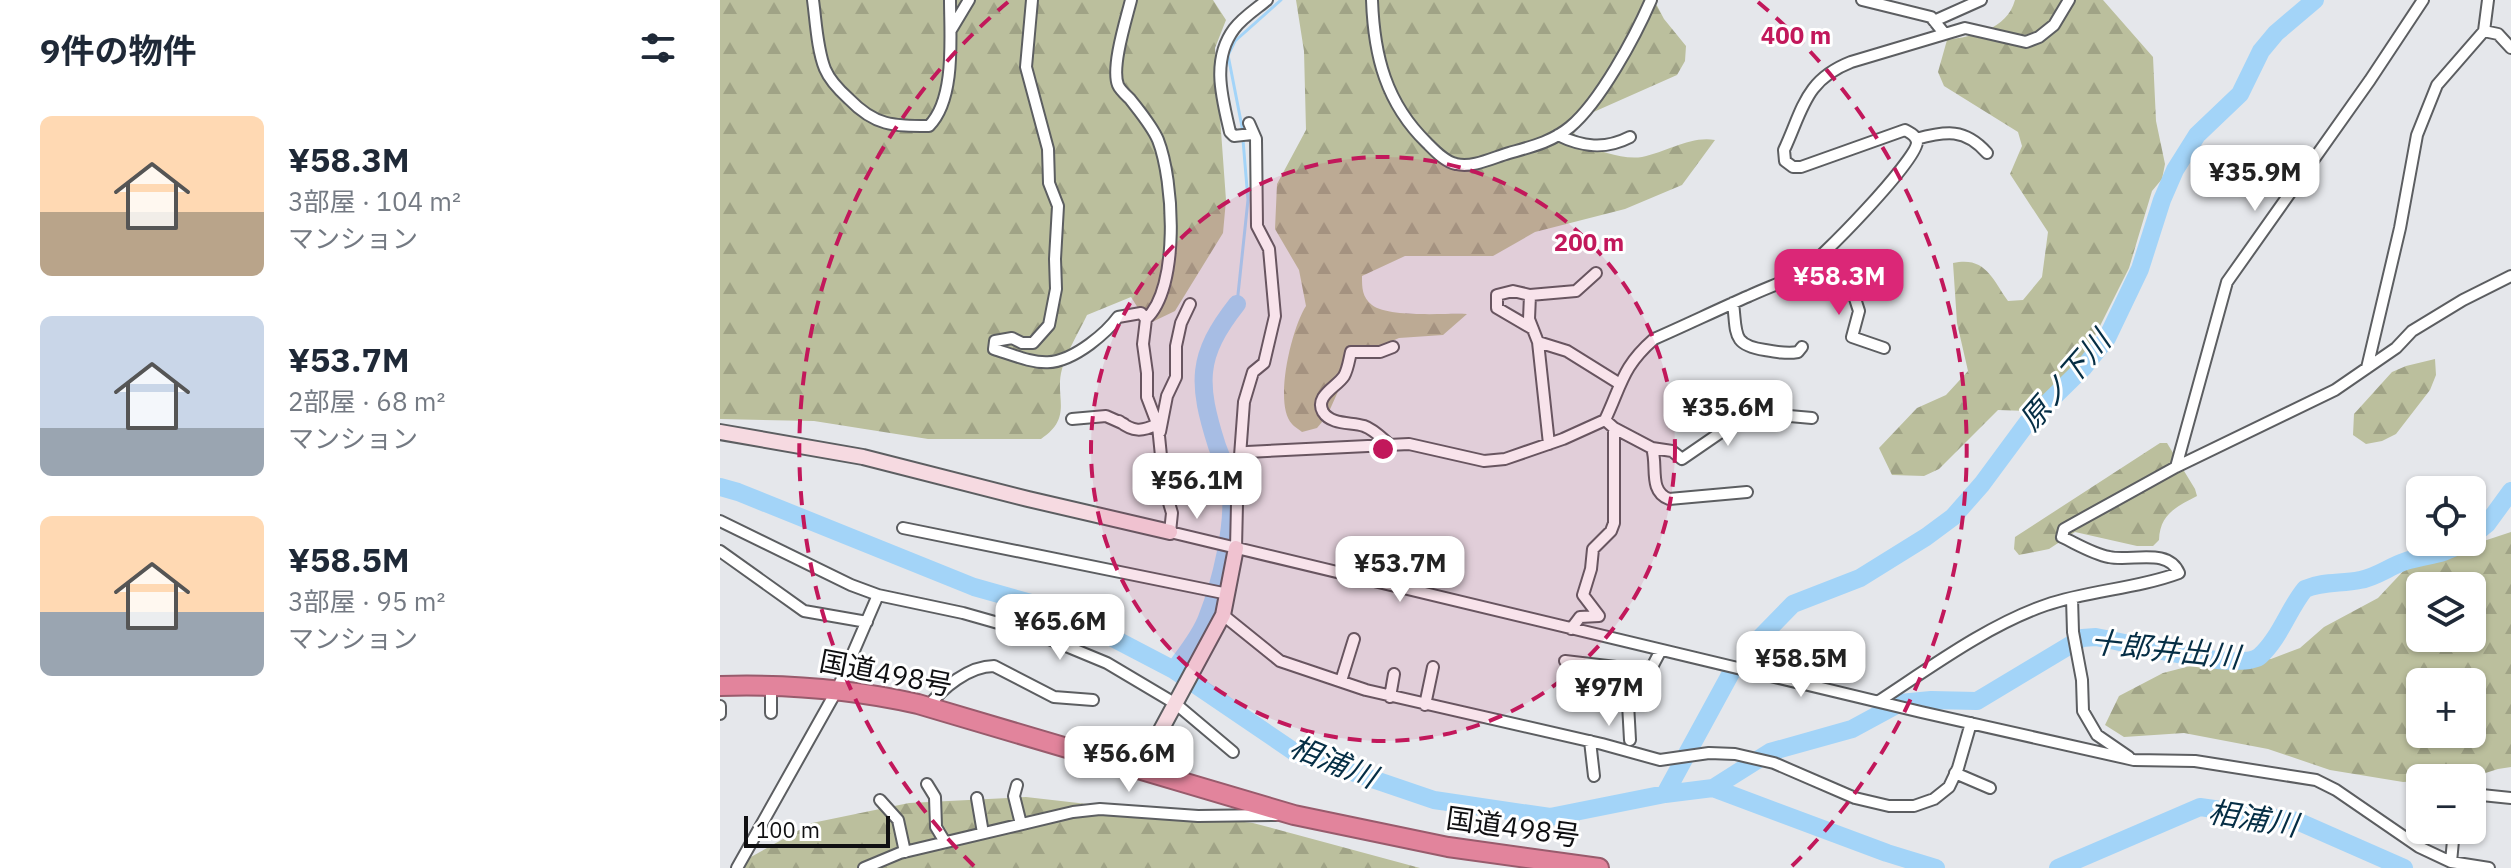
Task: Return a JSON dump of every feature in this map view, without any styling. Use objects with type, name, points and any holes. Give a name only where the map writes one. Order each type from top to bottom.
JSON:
[{"type":"highway","name":"国道498号","points":[[720,686],[771,684],[884,696],[1294,815],[1448,847],[1599,868]]},
{"type":"street","points":[[813,0],[824,67],[832,83],[863,114],[896,126],[929,126],[940,110],[948,80],[950,0]]},
{"type":"street","points":[[950,32],[969,0]]},
{"type":"street","points":[[1032,0],[1026,67],[1048,149],[1049,183],[1058,206],[1056,289],[1049,325],[1041,337],[1033,343],[1001,338],[995,341],[994,349],[1040,363],[1056,363],[1077,354],[1109,330],[1118,317],[1141,313],[1146,319]]},
{"type":"street","points":[[1131,0],[1117,58],[1118,85],[1157,137],[1167,180],[1169,207],[1165,279],[1157,309],[1146,319],[1143,344],[1147,397],[1157,424],[1164,486],[1172,513],[1170,532]]},
{"type":"street","points":[[1140,769],[1223,615],[1244,402],[1253,372],[1264,363],[1275,316],[1269,249],[1257,226],[1256,139],[1250,131],[1236,135],[1230,132],[1220,68],[1234,28],[1267,0]]},
{"type":"street","points":[[1372,0],[1375,48],[1385,81],[1396,103],[1423,139],[1451,164],[1467,166],[1547,142],[1570,127],[1597,98],[1651,0]]},
{"type":"street","points":[[1862,0],[1903,5],[1931,17],[1944,33]]},
{"type":"street","points":[[1934,21],[1981,0]]},
{"type":"street","points":[[1240,456],[1257,451],[1409,444],[1484,461],[1505,459],[1605,420],[1623,374],[1654,339],[1802,273],[1893,180],[1913,152],[1916,139],[1905,130],[1801,167],[1793,167],[1785,161],[1784,150],[1810,89],[1821,78],[1834,68],[1851,62],[1965,28],[2026,42],[2039,37],[2054,25],[2069,0]]},
{"type":"street","points":[[2176,467],[2227,282],[2423,0]]},
{"type":"street","points":[[2367,368],[2400,228],[2417,135],[2437,85],[2484,31],[2488,0]]},
{"type":"street","points":[[2484,31],[2498,34],[2511,48]]},
{"type":"street","points":[[1916,139],[1937,133],[1968,136],[1987,153]]},
{"type":"street","points":[[1558,135],[1573,143],[1593,147],[1616,144],[1630,137]]},
{"type":"street","points":[[1533,329],[1497,308],[1497,295],[1513,291],[1530,295],[1576,291],[1596,273]]},
{"type":"street","points":[[1802,273],[1806,279],[1850,283],[1859,311],[1852,337],[1884,348]]},
{"type":"street","points":[[1879,701],[2016,616],[2072,598],[2179,573],[2176,566],[2165,559],[2106,557],[2062,537],[2064,529],[2176,467],[2335,390],[2396,348],[2412,331],[2511,276]]},
{"type":"street","points":[[1530,295],[1529,319],[1538,342],[1549,444]]},
{"type":"street","points":[[1733,303],[1738,340],[1747,348],[1788,354],[1798,352],[1802,347]]},
{"type":"street","points":[[1159,438],[1167,396],[1176,377],[1176,346],[1181,323],[1190,304]]},
{"type":"street","points":[[1538,342],[1567,351],[1620,384]]},
{"type":"street","points":[[1389,444],[1367,426],[1331,420],[1323,413],[1321,404],[1325,394],[1346,373],[1351,352],[1380,352],[1393,347]]},
{"type":"street","points":[[1111,413],[1124,424]]},
{"type":"street","points":[[1605,420],[1652,448],[1672,451],[1682,459],[1746,415],[1812,418]]},
{"type":"street","points":[[1072,419],[1106,416],[1142,431],[1157,424]]},
{"type":"street","points":[[1571,629],[1580,617],[1599,616],[1583,595],[1593,549],[1611,531],[1614,523],[1614,428]]},
{"type":"street","points":[[720,432],[863,457],[1214,544],[2134,760],[2195,761],[2316,780],[2336,790],[2419,847],[2451,862],[2489,868]]},
{"type":"street","points":[[1703,446],[1722,446]]},
{"type":"street","points":[[1652,448],[1656,488],[1669,499],[1747,492]]},
{"type":"street","points":[[720,521],[815,569],[878,595],[963,613],[1037,634],[1107,663],[1178,701],[1233,752]]},
{"type":"street","points":[[903,528],[1225,593]]},
{"type":"street","points":[[720,551],[804,611],[867,622]]},
{"type":"street","points":[[737,868],[837,690],[878,595]]},
{"type":"street","points":[[2072,598],[2083,711],[2097,735],[2134,760]]},
{"type":"street","points":[[1223,615],[1280,661],[1390,697],[1590,741],[1660,760],[1709,753],[1735,754],[1774,763],[1855,798],[1889,806],[1914,806],[1934,799],[1949,787],[1971,723]]},
{"type":"street","points":[[1341,681],[1354,639]]},
{"type":"street","points":[[1565,661],[1652,667],[1661,650]]},
{"type":"street","points":[[928,707],[938,693],[976,669],[987,666],[994,666],[1054,697],[1093,700]]},
{"type":"street","points":[[1425,705],[1433,667]]},
{"type":"street","points":[[1626,667],[1630,740]]},
{"type":"street","points":[[1390,697],[1394,674]]},
{"type":"street","points":[[771,684],[771,713]]},
{"type":"street","points":[[720,706],[720,714]]},
{"type":"street","points":[[1590,741],[1594,776]]},
{"type":"street","points":[[1955,773],[1990,788]]},
{"type":"street","points":[[927,784],[935,797],[936,827],[945,842]]},
{"type":"street","points":[[1017,785],[1014,796],[1021,824]]},
{"type":"street","points":[[2486,795],[2511,798]]},
{"type":"street","points":[[977,798],[983,833]]},
{"type":"street","points":[[880,800],[898,820],[905,852]]},
{"type":"street","points":[[864,868],[905,852],[1073,812],[1100,809],[1198,816],[1294,815]]},
{"type":"street","points":[[2451,862],[2453,844]]},
{"type":"green space","points":[[720,0],[1213,0],[1226,20],[1215,48],[1226,200],[1223,233],[1175,311],[1148,324],[1131,297],[1087,315],[1062,369],[1060,415],[1051,431],[1041,439],[928,439],[814,421],[720,419]]},
{"type":"green space","points":[[1296,0],[1654,0],[1664,19],[1686,46],[1685,61],[1677,75],[1580,118],[1573,131],[1581,145],[1627,157],[1652,155],[1696,140],[1715,140],[1682,185],[1625,209],[1535,232],[1493,256],[1405,256],[1362,276],[1366,299],[1380,309],[1403,313],[1467,314],[1443,335],[1399,338],[1353,358],[1327,416],[1317,428],[1302,432],[1293,425],[1287,414],[1284,383],[1290,347],[1306,306],[1299,270],[1275,229],[1277,184],[1306,130],[1304,51]]},
{"type":"green space","points":[[2015,0],[2103,0],[2153,57],[2156,121],[2165,164],[2162,179],[2152,191],[2129,268],[2076,374],[2028,411],[1998,410],[1939,469],[1924,476],[1892,475],[1879,448],[1917,408],[1946,395],[1968,371],[1957,323],[1953,263],[1980,266],[1992,277],[2008,301],[2023,300],[2042,277],[2048,232],[2010,174],[2022,146],[2018,132],[1944,86],[1938,72],[1947,40],[1997,25],[2011,10]]},
{"type":"green space","points":[[2435,359],[2436,375],[2430,390],[2396,434],[2366,444],[2353,435],[2354,414],[2392,372]]},
{"type":"green space","points":[[2160,443],[2167,443],[2197,496],[2166,518],[2159,540],[2153,546],[2137,546],[2075,532],[2049,549],[2019,555],[2014,549],[2015,537]]},
{"type":"green space","points":[[2511,532],[2511,767],[2486,773],[2486,764],[2406,764],[2406,782],[2403,782],[2330,770],[2268,749],[2184,733],[2124,737],[2105,725],[2119,696],[2163,673],[2194,665],[2271,659],[2300,648],[2324,627],[2378,598],[2408,566],[2438,556],[2486,556],[2486,540]]},
{"type":"green space","points":[[1026,797],[1253,823],[1420,868],[731,868],[812,823],[909,803]]},
{"type":"waterway","points":[[1243,132],[1228,55],[1235,41],[1281,0]]},
{"type":"waterway","name":"原ノ下川","points":[[1753,645],[1793,604],[1860,578],[1953,517],[2027,423],[2084,367],[2107,338],[2140,269],[2175,170],[2197,135],[2240,94],[2261,51],[2276,33],[2315,0]]},
{"type":"waterway","points":[[1237,304],[1248,200],[1243,140]]},
{"type":"waterway","points":[[1174,670],[1207,618],[1222,571],[1229,535],[1230,486],[1210,424],[1204,371],[1214,339],[1237,304]]},
{"type":"waterway","name":"相浦川","points":[[720,487],[974,587],[1063,612],[1174,670],[1296,753],[1434,800],[1550,817],[1665,794],[1713,788],[1887,853],[1936,868]]},
{"type":"waterway","name":"十郎井出川","points":[[2486,525],[2511,491]]},
{"type":"waterway","name":"十郎井出川","points":[[1713,788],[1770,752],[1852,729],[1900,703],[1977,701],[2082,638],[2096,637],[2207,659],[2249,660],[2267,649],[2305,589],[2366,579],[2400,563],[2426,556]]},
{"type":"waterway","name":"原ノ下川","points":[[1665,794],[1731,673]]},
{"type":"waterway","name":"相浦川","points":[[2058,868],[2200,807],[2297,821],[2404,868]]}]
